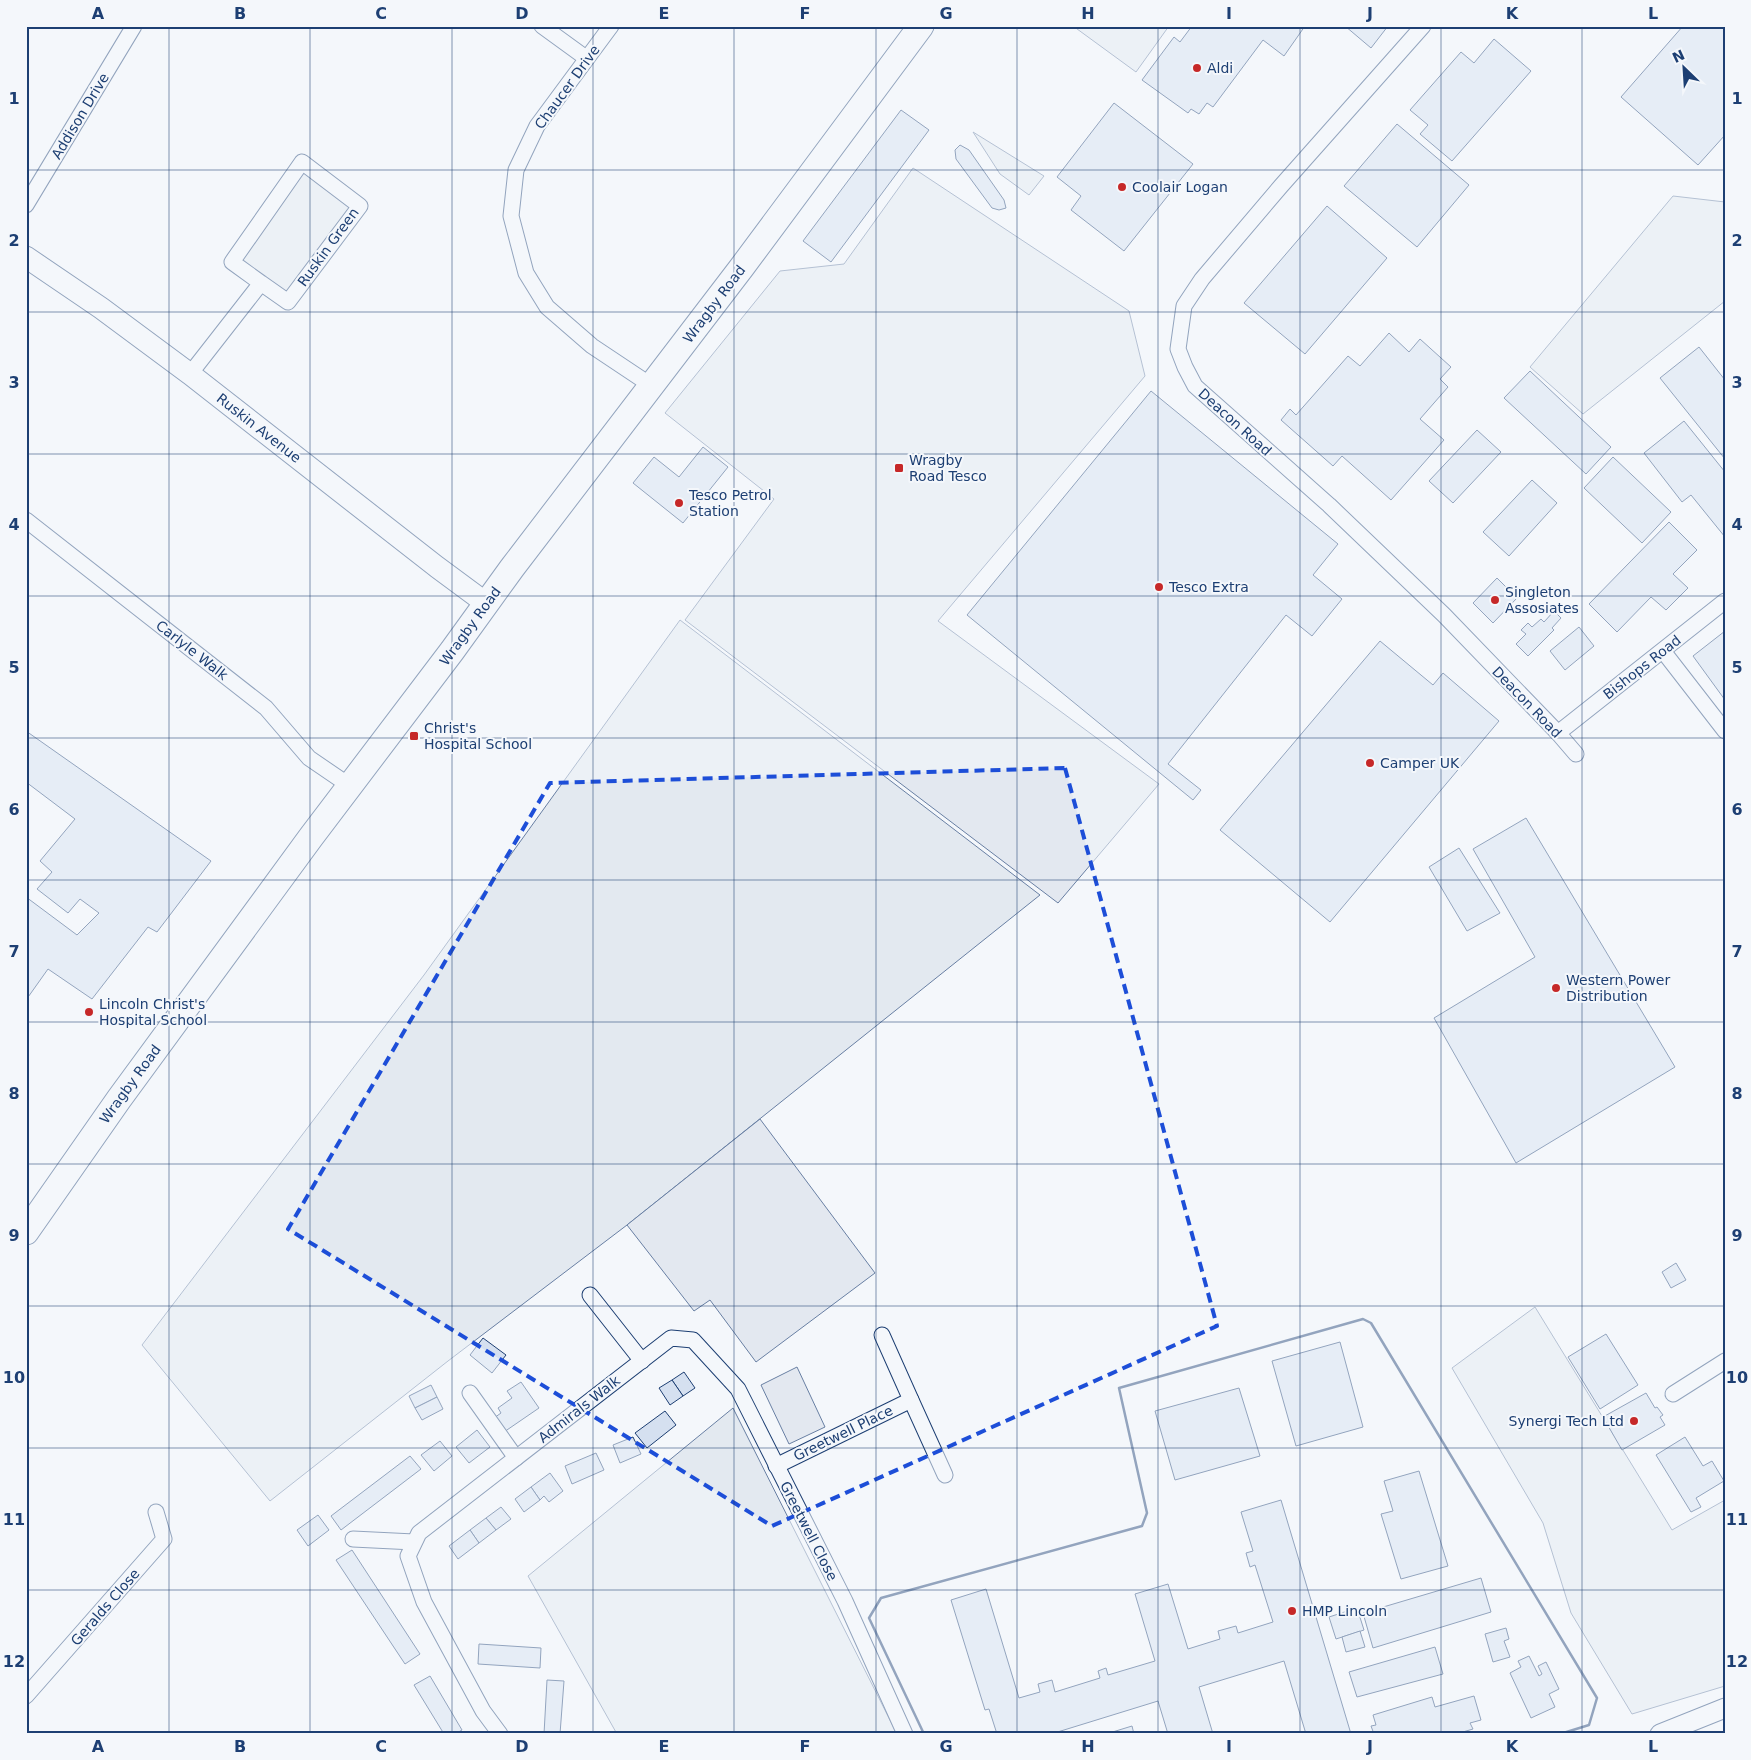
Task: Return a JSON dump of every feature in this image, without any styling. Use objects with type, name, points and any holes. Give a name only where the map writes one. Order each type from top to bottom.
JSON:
[{"type":"main road","name":"Wragby Road","points":[[26,1232],[125,1091],[310,837],[487,604],[512,568],[652,386],[920,26]]},
{"type":"main road","name":"Ruskin Avenue","points":[[26,258],[101,308],[190,374],[487,604]]},
{"type":"street","name":"Addison Drive","points":[[26,205],[134,26]]},
{"type":"street","points":[[542,26],[586,58]]},
{"type":"street","name":"Chaucer Drive","points":[[611,26],[537,126],[516,170],[511,216],[526,273],[547,307],[592,346],[652,386]]},
{"type":"street","name":"Deacon Road","points":[[1423,26],[1202,279],[1184,306],[1178,348],[1185,368],[1195,386],[1329,506],[1444,615],[1576,754]]},
{"type":"street","name":"Ruskin Green","points":[[302,162],[360,206],[288,302],[261,282],[232,262],[302,162]]},
{"type":"street","points":[[190,374],[261,282]]},
{"type":"street","name":"Carlyle Walk","points":[[26,520],[266,708],[309,758],[350,786]]},
{"type":"street","name":"Bishops Road","points":[[1558,733],[1725,601]]},
{"type":"street","points":[[1662,650],[1725,731]]},
{"type":"street","points":[[590,1296],[642,1361]]},
{"type":"street","points":[[882,1335],[945,1475]]},
{"type":"street","name":"Admirals Walk","points":[[411,1549],[419,1533],[671,1338],[693,1340]]},
{"type":"street","name":"Greetwell Close","points":[[693,1340],[738,1389],[845,1601],[905,1734]]},
{"type":"street","points":[[1673,1394],[1725,1362]]},
{"type":"street","points":[[470,1393],[516,1458]]},
{"type":"street","name":"Greetwell Place","points":[[776,1466],[911,1400]]},
{"type":"street","name":"Geralds Close","points":[[26,1696],[164,1539],[156,1512]]},
{"type":"street","points":[[353,1539],[411,1549],[424,1602],[483,1711],[500,1734]]},
{"type":"street","points":[[1660,1734],[1725,1708]]},
{"type":"highlighted area","points":[[1065,768],[1217,1326],[772,1526],[288,1229],[550,783]]},
{"type":"shaded area","points":[[1073,26],[1169,26],[1136,72]]},
{"type":"shaded area","points":[[973,132],[1044,176],[1029,195],[1000,174]]},
{"type":"shaded area","points":[[302,162],[360,206],[288,302],[232,262]]},
{"type":"shaded area","points":[[913,168],[1129,311],[1145,376],[938,621],[1159,784],[1058,903],[685,620],[774,499],[665,413],[780,271],[844,264]]},
{"type":"shaded area","points":[[1673,196],[1725,202],[1725,301],[1583,414],[1530,367]]},
{"type":"shaded area","points":[[680,620],[1040,895],[627,1225],[448,1361],[270,1501],[142,1345],[424,975]]},
{"type":"shaded area","points":[[760,1119],[875,1273],[756,1362],[710,1300],[694,1311],[627,1225]]},
{"type":"shaded area","points":[[1535,1307],[1672,1530],[1725,1500],[1725,1686],[1632,1714],[1571,1613],[1543,1523],[1452,1368]]},
{"type":"shaded area","points":[[797,1367],[825,1427],[789,1444],[761,1385]]},
{"type":"shaded area","points":[[733,1408],[897,1734],[617,1734],[528,1576]]},
{"type":"building","name":"Aldi","points":[[1192,26],[1305,26],[1284,56],[1263,40],[1213,107],[1207,103],[1199,114],[1191,109],[1188,113],[1142,80],[1174,37],[1180,42]]},
{"type":"building","points":[[1345,26],[1388,26],[1371,48]]},
{"type":"building","points":[[1683,26],[1725,26],[1725,135],[1698,165],[1621,97]]},
{"type":"building","points":[[1494,39],[1531,71],[1452,161],[1420,134],[1428,125],[1410,110],[1461,52],[1474,63]]},
{"type":"building","name":"Coolair Logan","points":[[1114,103],[1193,164],[1124,251],[1071,210],[1081,196],[1057,177]]},
{"type":"building","points":[[901,110],[929,130],[831,262],[803,241]]},
{"type":"building","points":[[1397,124],[1469,185],[1417,247],[1344,186]]},
{"type":"building","points":[[960,145],[969,150],[1004,200],[1006,208],[999,210],[992,208],[956,159],[955,150]]},
{"type":"building","points":[[1327,206],[1387,258],[1305,354],[1244,303]]},
{"type":"building","points":[[1389,333],[1409,352],[1420,339],[1451,367],[1440,379],[1448,387],[1420,419],[1444,440],[1391,500],[1342,456],[1333,466],[1281,420],[1290,409],[1296,415],[1348,356],[1360,366]]},
{"type":"building","points":[[1699,347],[1725,380],[1725,459],[1660,378]]},
{"type":"building","points":[[1530,371],[1611,447],[1586,474],[1504,398]]},
{"type":"building","name":"Tesco Extra","points":[[1151,391],[1338,544],[1313,575],[1342,599],[1312,636],[1286,615],[1168,764],[1201,790],[1193,800],[967,615]]},
{"type":"building","points":[[1684,421],[1725,472],[1725,537],[1691,495],[1682,502],[1644,453]]},
{"type":"building","points":[[1477,430],[1501,452],[1453,503],[1429,481]]},
{"type":"building","name":"Tesco Petrol Station","points":[[703,447],[728,467],[683,523],[633,483],[654,457],[679,477]]},
{"type":"building","points":[[1613,457],[1671,512],[1642,543],[1584,488]]},
{"type":"building","points":[[1532,480],[1557,503],[1509,556],[1483,532]]},
{"type":"building","points":[[1669,522],[1697,550],[1673,574],[1688,588],[1666,610],[1651,597],[1617,632],[1589,604]]},
{"type":"building","name":"Singleton Assosiates","points":[[1497,578],[1517,598],[1493,623],[1473,603]]},
{"type":"building","points":[[1554,611],[1561,618],[1552,628],[1554,630],[1528,656],[1516,644],[1526,634],[1521,630],[1528,623],[1532,627],[1541,619],[1544,622]]},
{"type":"building","points":[[1579,627],[1594,646],[1565,670],[1550,651]]},
{"type":"building","points":[[1725,631],[1725,700],[1693,656]]},
{"type":"building","name":"Camper UK","points":[[1380,641],[1433,685],[1443,673],[1499,721],[1330,922],[1220,830]]},
{"type":"building","points":[[26,731],[211,861],[157,932],[148,927],[92,999],[48,969],[26,1000],[26,897],[77,935],[99,913],[80,899],[68,913],[37,889],[52,872],[40,861],[75,819],[26,782]]},
{"type":"building","name":"Western Power Distribution","points":[[1526,818],[1675,1067],[1516,1163],[1434,1018],[1535,957],[1473,849]]},
{"type":"building","points":[[1459,848],[1500,913],[1467,931],[1429,867]]},
{"type":"building","points":[[1676,1263],[1686,1280],[1671,1288],[1662,1272]]},
{"type":"building","points":[[1606,1334],[1638,1385],[1600,1409],[1568,1357]]},
{"type":"building","points":[[483,1338],[506,1355],[492,1373],[470,1355]]},
{"type":"building","points":[[1340,1342],[1363,1427],[1296,1446],[1272,1361]]},
{"type":"building","points":[[684,1372],[695,1388],[683,1396],[672,1380]]},
{"type":"building","points":[[672,1380],[683,1396],[670,1405],[659,1388]]},
{"type":"building","points":[[521,1382],[539,1408],[504,1432],[494,1418],[501,1413],[498,1408],[512,1398],[507,1391]]},
{"type":"building","points":[[431,1385],[437,1397],[415,1408],[409,1396]]},
{"type":"building","points":[[1239,1388],[1260,1456],[1175,1480],[1155,1411]]},
{"type":"building","name":"Synergi Tech Ltd","points":[[1646,1393],[1655,1408],[1657,1407],[1663,1415],[1660,1417],[1665,1425],[1622,1450],[1603,1417]]},
{"type":"building","points":[[437,1397],[443,1409],[422,1420],[415,1408]]},
{"type":"building","points":[[665,1411],[676,1425],[647,1448],[635,1433]]},
{"type":"building","points":[[477,1430],[490,1447],[469,1463],[456,1447]]},
{"type":"building","points":[[633,1437],[641,1454],[620,1463],[613,1445]]},
{"type":"building","points":[[1685,1437],[1703,1466],[1712,1461],[1724,1481],[1696,1498],[1701,1507],[1691,1512],[1656,1455]]},
{"type":"building","points":[[440,1441],[452,1456],[434,1471],[421,1455]]},
{"type":"building","points":[[596,1453],[604,1470],[572,1484],[565,1466]]},
{"type":"building","points":[[410,1456],[421,1469],[341,1530],[331,1516]]},
{"type":"building","points":[[1419,1471],[1448,1566],[1401,1579],[1381,1514],[1393,1511],[1384,1481]]},
{"type":"building","points":[[550,1473],[563,1491],[549,1502],[544,1496],[540,1500],[531,1487]]},
{"type":"building","points":[[531,1487],[540,1500],[524,1512],[515,1499]]},
{"type":"building","name":"HMP Lincoln","points":[[1281,1500],[1351,1734],[1306,1734],[1284,1661],[1199,1687],[1213,1734],[1168,1734],[1158,1701],[1051,1734],[997,1734],[989,1709],[985,1710],[951,1600],[986,1589],[1019,1698],[1040,1692],[1038,1684],[1052,1680],[1055,1692],[1100,1678],[1098,1671],[1106,1668],[1108,1675],[1155,1661],[1135,1594],[1168,1584],[1188,1649],[1220,1639],[1218,1631],[1236,1626],[1238,1633],[1273,1622],[1255,1565],[1250,1567],[1246,1553],[1253,1551],[1241,1512]]},
{"type":"building","points":[[501,1507],[511,1519],[496,1530],[486,1518]]},
{"type":"building","points":[[318,1515],[329,1530],[308,1546],[297,1530]]},
{"type":"building","points":[[486,1518],[496,1530],[479,1543],[470,1530]]},
{"type":"building","points":[[470,1530],[479,1543],[458,1559],[449,1546]]},
{"type":"building","points":[[352,1550],[420,1654],[405,1664],[336,1560]]},
{"type":"building","points":[[1481,1578],[1491,1612],[1373,1648],[1363,1613]]},
{"type":"building","points":[[1357,1608],[1364,1630],[1336,1639],[1329,1617]]},
{"type":"building","points":[[1506,1628],[1509,1639],[1504,1641],[1510,1657],[1493,1662],[1485,1634]]},
{"type":"building","points":[[1360,1631],[1365,1647],[1346,1652],[1342,1637]]},
{"type":"building","points":[[479,1644],[541,1648],[540,1668],[478,1664]]},
{"type":"building","points":[[1435,1647],[1443,1674],[1357,1697],[1349,1672]]},
{"type":"building","points":[[1529,1656],[1539,1676],[1542,1674],[1538,1666],[1546,1662],[1559,1689],[1549,1694],[1555,1707],[1531,1718],[1510,1673],[1521,1667],[1518,1661]]},
{"type":"building","points":[[430,1676],[462,1730],[455,1734],[444,1734],[414,1685]]},
{"type":"building","points":[[547,1680],[564,1681],[560,1734],[544,1734]]},
{"type":"building","points":[[1474,1696],[1481,1720],[1470,1723],[1473,1729],[1456,1734],[1374,1734],[1371,1726],[1376,1725],[1373,1715],[1432,1697],[1435,1707]]},
{"type":"building","points":[[1132,1726],[1134,1734],[1106,1734]]},
{"type":"wall","points":[[924,1734],[869,1618],[881,1598],[1142,1526],[1147,1513],[1119,1388],[1363,1319],[1371,1323],[1597,1698],[1589,1725],[1560,1734]]},
{"type":"place","name":"Aldi","points":[[1197,68]]},
{"type":"place","name":"Coolair Logan","points":[[1122,187]]},
{"type":"place","name":"Wragby Road Tesco","points":[[899,468]]},
{"type":"place","name":"Tesco Petrol Station","points":[[679,503]]},
{"type":"place","name":"Tesco Extra","points":[[1159,587]]},
{"type":"place","name":"Singleton Assosiates","points":[[1495,600]]},
{"type":"place","name":"Christ's Hospital School","points":[[414,736]]},
{"type":"place","name":"Camper UK","points":[[1370,763]]},
{"type":"place","name":"Western Power Distribution","points":[[1556,988]]},
{"type":"place","name":"Lincoln Christ's Hospital School","points":[[89,1012]]},
{"type":"place","name":"Synergi Tech Ltd","points":[[1634,1421]]},
{"type":"place","name":"HMP Lincoln","points":[[1292,1611]]}]
